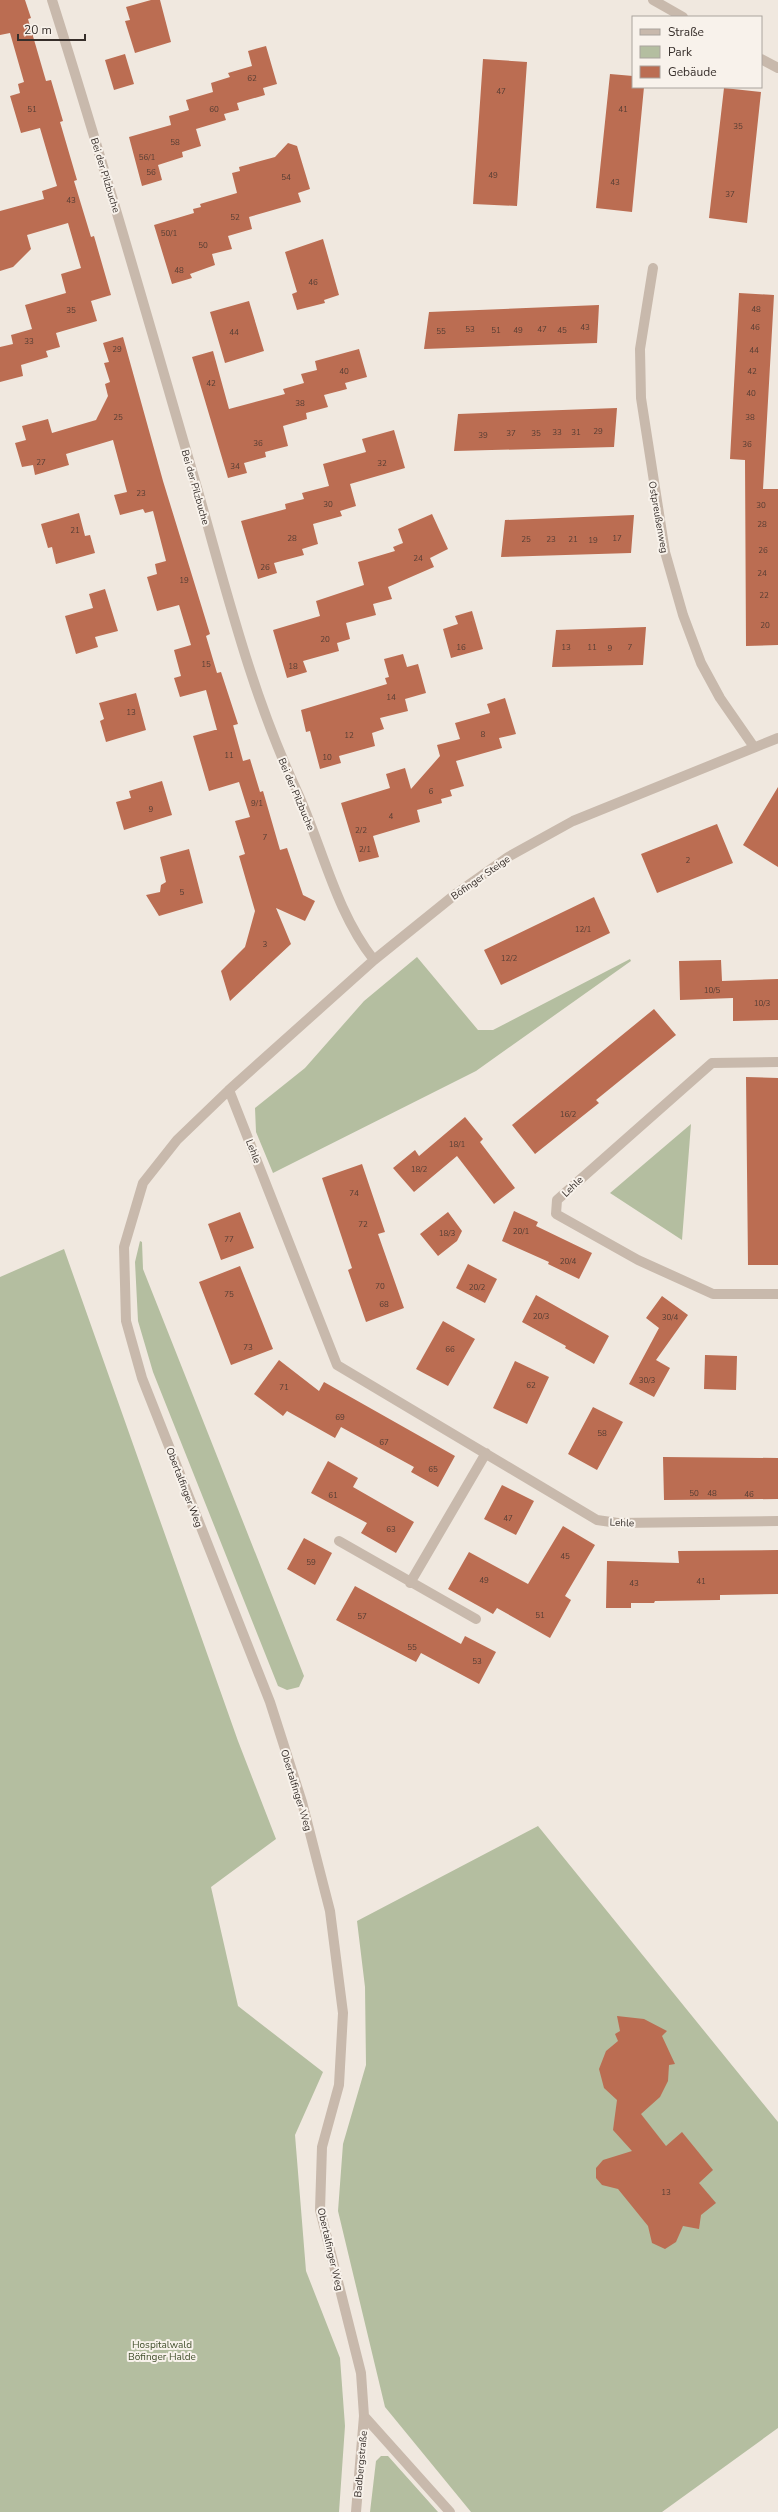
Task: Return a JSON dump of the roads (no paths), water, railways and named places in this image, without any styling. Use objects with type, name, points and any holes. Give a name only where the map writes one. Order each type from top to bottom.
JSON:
[{"type":"street","name":"Bei der Pilzbuche","points":[[52,0],[126,242],[227,600],[260,702],[332,880],[360,943],[374,960]]},
{"type":"street","points":[[653,0],[681,16]]},
{"type":"street","points":[[762,60],[778,68]]},
{"type":"street","name":"Ostpreußenweg","points":[[653,268],[640,349],[641,398],[665,552],[683,615],[701,663],[720,698],[754,747]]},
{"type":"street","name":"Böfinger Steige","points":[[229,1090],[374,960],[457,893],[508,857],[573,821],[778,738]]},
{"type":"street","name":"Lehle","points":[[778,1062],[712,1063],[557,1200],[556,1214],[638,1260],[713,1294],[778,1294]]},
{"type":"street","name":"Lehle","points":[[229,1090],[337,1364],[597,1520],[618,1523],[778,1520]]},
{"type":"street","name":"Obertalfinger Weg","points":[[229,1090],[177,1140],[143,1184],[124,1247],[126,1321],[142,1378],[270,1702],[302,1802],[330,1911],[343,2014],[339,2085],[322,2147],[320,2210],[359,2366],[364,2416]]},
{"type":"street","points":[[410,1583],[486,1453]]},
{"type":"street","points":[[339,1541],[410,1583],[476,1619]]},
{"type":"street","points":[[364,2416],[450,2512]]},
{"type":"street","name":"Badbergstraße","points":[[356,2512],[364,2416]]},
{"type":"park label","name":"Hospitalwald Böfinger Halde","points":[[162,2350]]}]
